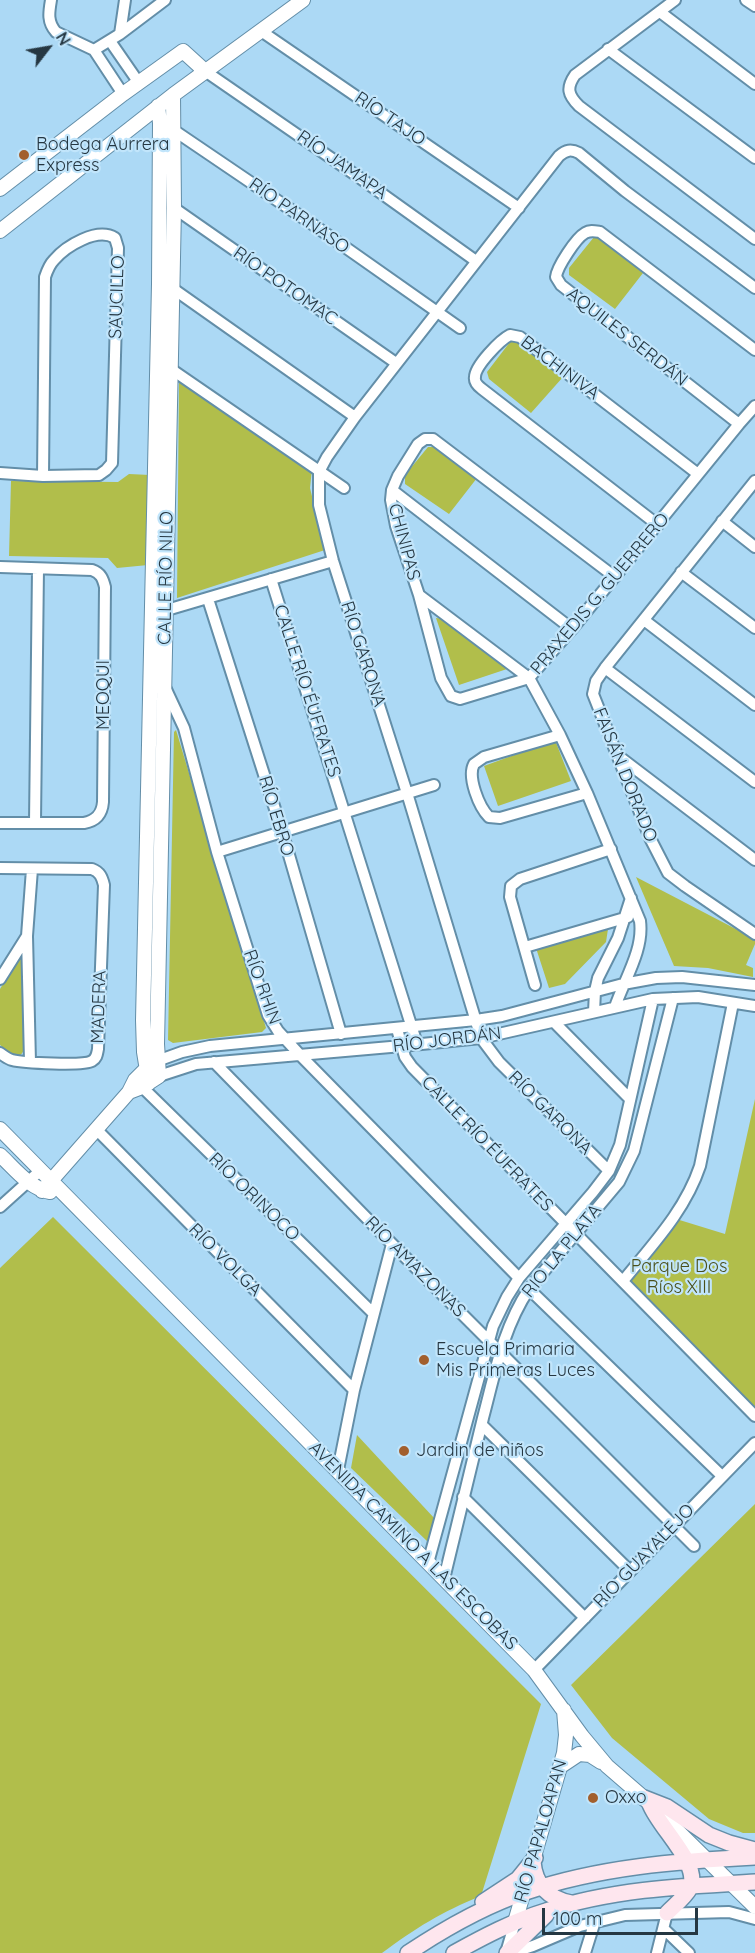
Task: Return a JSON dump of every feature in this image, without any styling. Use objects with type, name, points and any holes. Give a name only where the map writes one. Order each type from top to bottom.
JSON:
[{"type":"main road","points":[[647,1801],[667,1807],[729,1843],[755,1850]]},
{"type":"main road","points":[[647,1801],[660,1824],[688,1861],[692,1876],[690,1887],[667,1913]]},
{"type":"main road","points":[[408,1953],[472,1916],[523,1892],[541,1887],[602,1872],[688,1861],[755,1857]]},
{"type":"main road","points":[[534,1860],[535,1874],[541,1887],[557,1899],[572,1903]]},
{"type":"main road","points":[[472,1916],[483,1902],[518,1879],[534,1860]]},
{"type":"main road","points":[[454,1953],[515,1922],[572,1903],[638,1891],[755,1882]]},
{"type":"main road","points":[[508,1953],[532,1927],[554,1908]]},
{"type":"street","points":[[51,0],[49,15],[52,27],[56,32],[94,50],[123,94]]},
{"type":"street","points":[[125,0],[115,38],[139,82]]},
{"type":"street","points":[[94,50],[115,38],[165,0]]},
{"type":"street","points":[[0,231],[172,95],[303,0]]},
{"type":"street","points":[[675,0],[575,75],[568,91],[579,106],[755,239]]},
{"type":"street","points":[[746,0],[755,6]]},
{"type":"street","points":[[660,12],[755,84]]},
{"type":"street","name":"RÍO TAJO","points":[[261,31],[519,208]]},
{"type":"street","points":[[608,49],[755,158]]},
{"type":"street","points":[[0,189],[183,51],[205,71]]},
{"type":"street","name":"RÍO JAMAPA","points":[[205,71],[477,261]]},
{"type":"street","name":"CALLE RÍO NILO","points":[[151,1065],[143,1020],[171,369],[174,208],[172,95]]},
{"type":"street","name":"CALLE RÍO NILO","points":[[143,1084],[151,1065],[163,683],[159,612],[157,360],[160,123],[158,106]]},
{"type":"street","name":"RÍO PARNASO","points":[[160,123],[174,129],[459,328]]},
{"type":"street","points":[[319,472],[355,417],[396,363],[565,151],[572,150],[579,153],[625,191],[755,288]]},
{"type":"street","name":"RÍO POTOMAC","points":[[174,208],[396,363]]},
{"type":"street","name":"AQUILES SERDÁN","points":[[739,424],[561,285],[556,273],[582,235],[593,231],[600,232],[755,350]]},
{"type":"street","name":"SAUCILLO","points":[[0,473],[43,476],[99,475],[112,463],[118,248],[115,238],[110,235],[93,237],[70,246],[54,260],[45,277],[43,476]]},
{"type":"street","points":[[172,288],[355,417]]},
{"type":"street","name":"BACHINIVA","points":[[658,525],[482,389],[475,381],[479,367],[503,339],[514,334],[698,474]]},
{"type":"street","points":[[157,360],[344,488]]},
{"type":"street","name":"PRAXEDIS G. GUERRERO","points":[[615,1007],[640,938],[638,914],[560,735],[529,678],[755,406]]},
{"type":"street","name":"CHINIPAS","points":[[529,678],[467,698],[455,699],[444,686],[419,595],[396,526],[391,500],[392,490],[398,476],[418,444],[425,439],[433,439],[615,576]]},
{"type":"street","name":"RÍO GARONA","points":[[319,472],[319,505],[333,561],[407,793],[481,1038],[499,1062],[609,1171]]},
{"type":"street","name":"FAISÁN DORADO","points":[[755,481],[605,668],[596,681],[593,694],[650,838],[668,873],[755,934]]},
{"type":"street","points":[[392,490],[572,629]]},
{"type":"street","points":[[722,521],[755,547]]},
{"type":"street","points":[[159,612],[333,561]]},
{"type":"street","name":"MEOQUI","points":[[0,567],[92,570],[98,572],[104,582],[103,802],[101,813],[90,822],[0,823]]},
{"type":"street","points":[[35,822],[38,569]]},
{"type":"street","points":[[681,572],[755,628]]},
{"type":"street","name":"CALLE RÍO ÉUFRATES","points":[[271,579],[417,1044]]},
{"type":"street","points":[[419,595],[529,678]]},
{"type":"street","name":"RÍO EBRO","points":[[208,599],[282,831],[341,1034]]},
{"type":"street","points":[[644,620],[755,705]]},
{"type":"street","points":[[605,668],[755,782]]},
{"type":"street","name":"RÍO RHIN","points":[[163,683],[184,728],[217,852],[268,1015],[300,1054],[519,1278]]},
{"type":"street","points":[[560,735],[484,757],[474,764],[471,773],[480,805],[489,817],[500,818],[586,793]]},
{"type":"street","points":[[617,755],[755,860]]},
{"type":"street","points":[[217,852],[434,785]]},
{"type":"street","points":[[535,985],[510,897],[510,886],[520,879],[611,849]]},
{"type":"street","name":"MADERA","points":[[0,868],[92,869],[98,871],[104,885],[96,1059],[86,1063],[30,1062]]},
{"type":"street","points":[[0,1053],[10,1059],[30,1062],[27,936],[32,869]]},
{"type":"street","points":[[594,1012],[595,991],[603,966],[618,938],[631,898]]},
{"type":"street","points":[[525,947],[638,914]]},
{"type":"street","points":[[0,979],[27,936]]},
{"type":"street","points":[[151,1065],[182,1052],[210,1046],[397,1029],[502,1016],[623,984],[656,978],[682,977],[755,985]]},
{"type":"street","name":"RIO LA PLATA","points":[[444,1579],[500,1352],[513,1317],[530,1289],[619,1182],[627,1168],[634,1151],[673,998]]},
{"type":"street","name":"RÍO JORDÁN","points":[[143,1084],[184,1066],[481,1038],[653,999],[698,998],[755,1005]]},
{"type":"street","name":"RIO LA PLATA","points":[[428,1563],[489,1341],[500,1311],[519,1278],[609,1171],[620,1145],[653,999]]},
{"type":"street","points":[[623,1281],[673,1218],[689,1193],[699,1166],[733,1003]]},
{"type":"street","points":[[554,1022],[630,1099]]},
{"type":"street","name":"CALLE RÍO ÉUFRATES","points":[[397,1029],[405,1057],[412,1067],[755,1416]]},
{"type":"street","name":"RÍO AMAZONAS","points":[[214,1062],[694,1546]]},
{"type":"street","points":[[0,1128],[41,1170],[47,1186],[96,1130],[143,1084]]},
{"type":"street","name":"RÍO ORINOCO","points":[[143,1084],[373,1313]]},
{"type":"street","name":"RÍO VOLGA","points":[[96,1130],[354,1390]]},
{"type":"street","name":"AVENIDA CAMINO A LAS ESCOBAS","points":[[0,1155],[28,1182],[62,1192],[534,1670],[607,1766],[647,1801],[755,1907]]},
{"type":"street","points":[[0,1207],[41,1170]]},
{"type":"street","points":[[338,1470],[354,1390],[392,1244]]},
{"type":"street","points":[[530,1289],[722,1476]]},
{"type":"street","points":[[482,1425],[630,1571]]},
{"type":"street","name":"RÍO GUAYALEJO","points":[[534,1670],[755,1443]]},
{"type":"street","points":[[463,1497],[585,1618]]},
{"type":"street","name":"RÍO PAPALOAPAN","points":[[508,1953],[523,1892],[561,1766],[566,1742],[563,1708]]},
{"type":"street","points":[[561,1766],[574,1756],[584,1754],[594,1757],[607,1766]]},
{"type":"street","points":[[508,1953],[533,1946],[566,1930],[625,1915],[729,1912],[755,1919]]},
{"type":"street","points":[[657,1953],[667,1913]]},
{"type":"street","points":[[585,1953],[595,1921]]},
{"type":"street","points":[[664,1929],[689,1953]]},
{"type":"green space","points":[[594,237],[599,237],[643,273],[615,309],[569,275],[569,268]]},
{"type":"green space","points":[[516,340],[563,377],[531,413],[489,379],[487,372],[510,342]]},
{"type":"green space","points":[[179,382],[312,469],[310,488],[325,550],[177,598]]},
{"type":"green space","points":[[428,447],[439,447],[477,478],[449,514],[405,484],[405,475]]},
{"type":"green space","points":[[129,474],[150,475],[148,565],[117,568],[108,558],[9,556],[11,481],[118,482]]},
{"type":"green space","points":[[436,618],[446,619],[502,662],[507,669],[459,685]]},
{"type":"green space","points":[[176,730],[266,1028],[262,1032],[173,1043],[168,1040],[174,732]]},
{"type":"green space","points":[[555,740],[571,781],[498,806],[484,766]]},
{"type":"green space","points":[[636,877],[755,939],[746,965],[753,968],[753,977],[708,968],[674,966]]},
{"type":"green space","points":[[608,929],[606,942],[565,984],[549,988],[536,948]]},
{"type":"green space","points":[[20,956],[25,960],[25,1047],[22,1054],[15,1058],[0,1045],[0,989]]},
{"type":"green space","name":"Parque Dos Ríos XIII","points":[[755,1099],[755,1415],[623,1281],[673,1218],[725,1234]]},
{"type":"green space","points":[[53,1217],[541,1704],[481,1896],[429,1921],[382,1953],[0,1953],[0,1268]]},
{"type":"green space","points":[[357,1435],[435,1519],[428,1542],[351,1468]]},
{"type":"green space","points":[[755,1504],[755,1833],[743,1833],[709,1819],[612,1738],[571,1685]]},
{"type":"place","name":"Bodega Aurrera Express","points":[[24,155]]},
{"type":"place","name":"Escuela Primaria Mis Primeras Luces","points":[[424,1360]]},
{"type":"place","name":"Jardin de niños","points":[[404,1451]]},
{"type":"place","name":"Oxxo","points":[[593,1798]]}]
